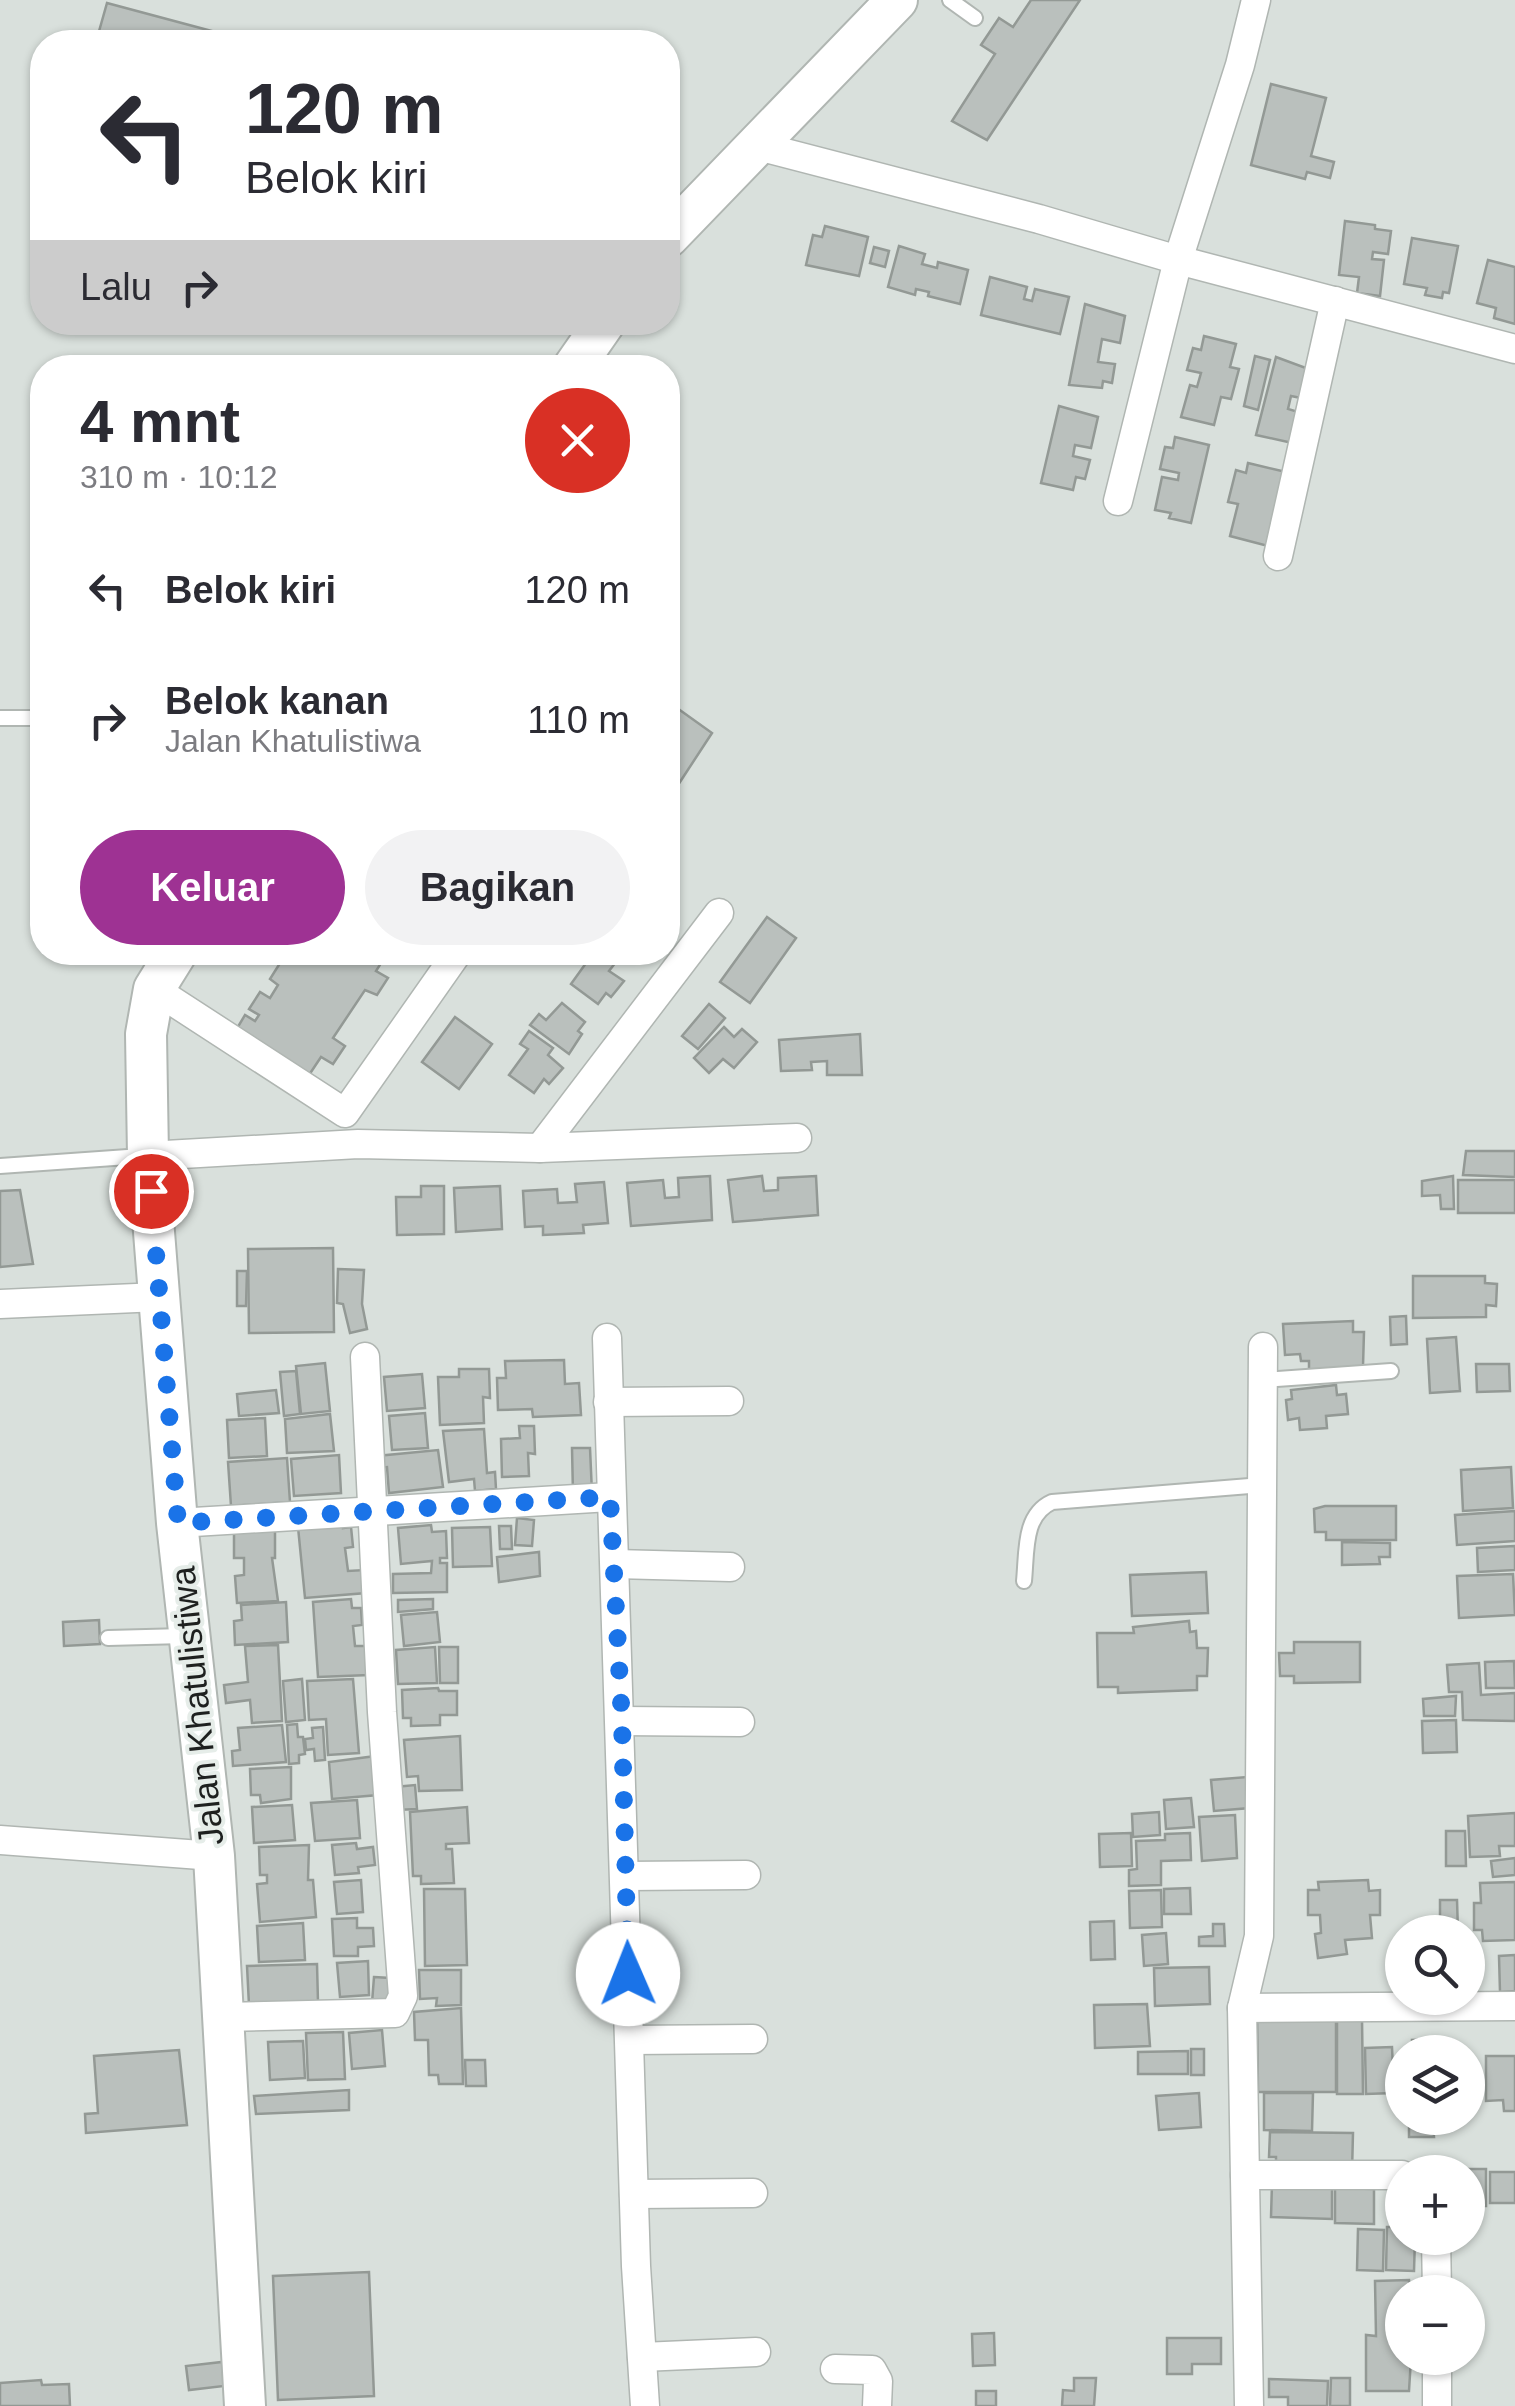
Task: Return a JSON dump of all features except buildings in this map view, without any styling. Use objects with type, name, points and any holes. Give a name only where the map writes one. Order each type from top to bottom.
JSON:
[{"type":"street","points":[[680,224],[897,0]]},
{"type":"street","points":[[1118,501],[1178,260],[1240,64],[1256,0]]},
{"type":"street","points":[[754,146],[1039,218],[1178,260],[1515,349]]},
{"type":"street","points":[[1278,556],[1335,302]]},
{"type":"street","points":[[540,1148],[719,914]]},
{"type":"street","name":"Jalan Khatulistiwa","points":[[168,965],[154,989],[146,1034],[148,1156],[178,1523],[214,1856],[245,2406]]},
{"type":"street","points":[[345,1113],[449,965]]},
{"type":"street","points":[[154,989],[345,1113],[358,1144]]},
{"type":"street","points":[[148,1156],[358,1144],[540,1148],[797,1138]]},
{"type":"street","points":[[0,1304],[160,1297]]},
{"type":"street","points":[[608,1338],[634,2194],[645,2406]]},
{"type":"street","points":[[1248,2406],[1242,2008],[1259,1936],[1263,1347]]},
{"type":"street","points":[[224,2017],[395,2013],[403,1996],[382,1712],[364,1357]]},
{"type":"street","points":[[608,1402],[728,1402]]},
{"type":"street","points":[[178,1523],[610,1497]]},
{"type":"street","points":[[615,1564],[730,1567]]},
{"type":"street","points":[[622,1721],[740,1722]]},
{"type":"street","points":[[0,1840],[214,1856]]},
{"type":"street","points":[[626,1876],[746,1875]]},
{"type":"street","points":[[1242,2008],[1515,2006]]},
{"type":"street","points":[[630,2040],[753,2040]]},
{"type":"street","points":[[1245,2175],[1385,2175]]},
{"type":"street","points":[[634,2194],[753,2193]]},
{"type":"street","points":[[642,2357],[756,2352]]},
{"type":"street","points":[[835,2370],[872,2370],[878,2381],[877,2406]]},
{"type":"street","points":[[1437,2375],[1438,2406]]},
{"type":"lane","points":[[950,0],[975,18]]},
{"type":"lane","points":[[0,718],[30,718]]},
{"type":"lane","points":[[0,1166],[148,1156]]},
{"type":"lane","points":[[1263,1380],[1392,1371]]},
{"type":"lane","points":[[1024,1580],[1031,1520],[1042,1506],[1052,1502],[1262,1485]]},
{"type":"lane","points":[[108,1638],[190,1636]]},
{"type":"route","points":[[151,1191],[178,1523],[610,1497],[622,1721],[628,1974]]}]
